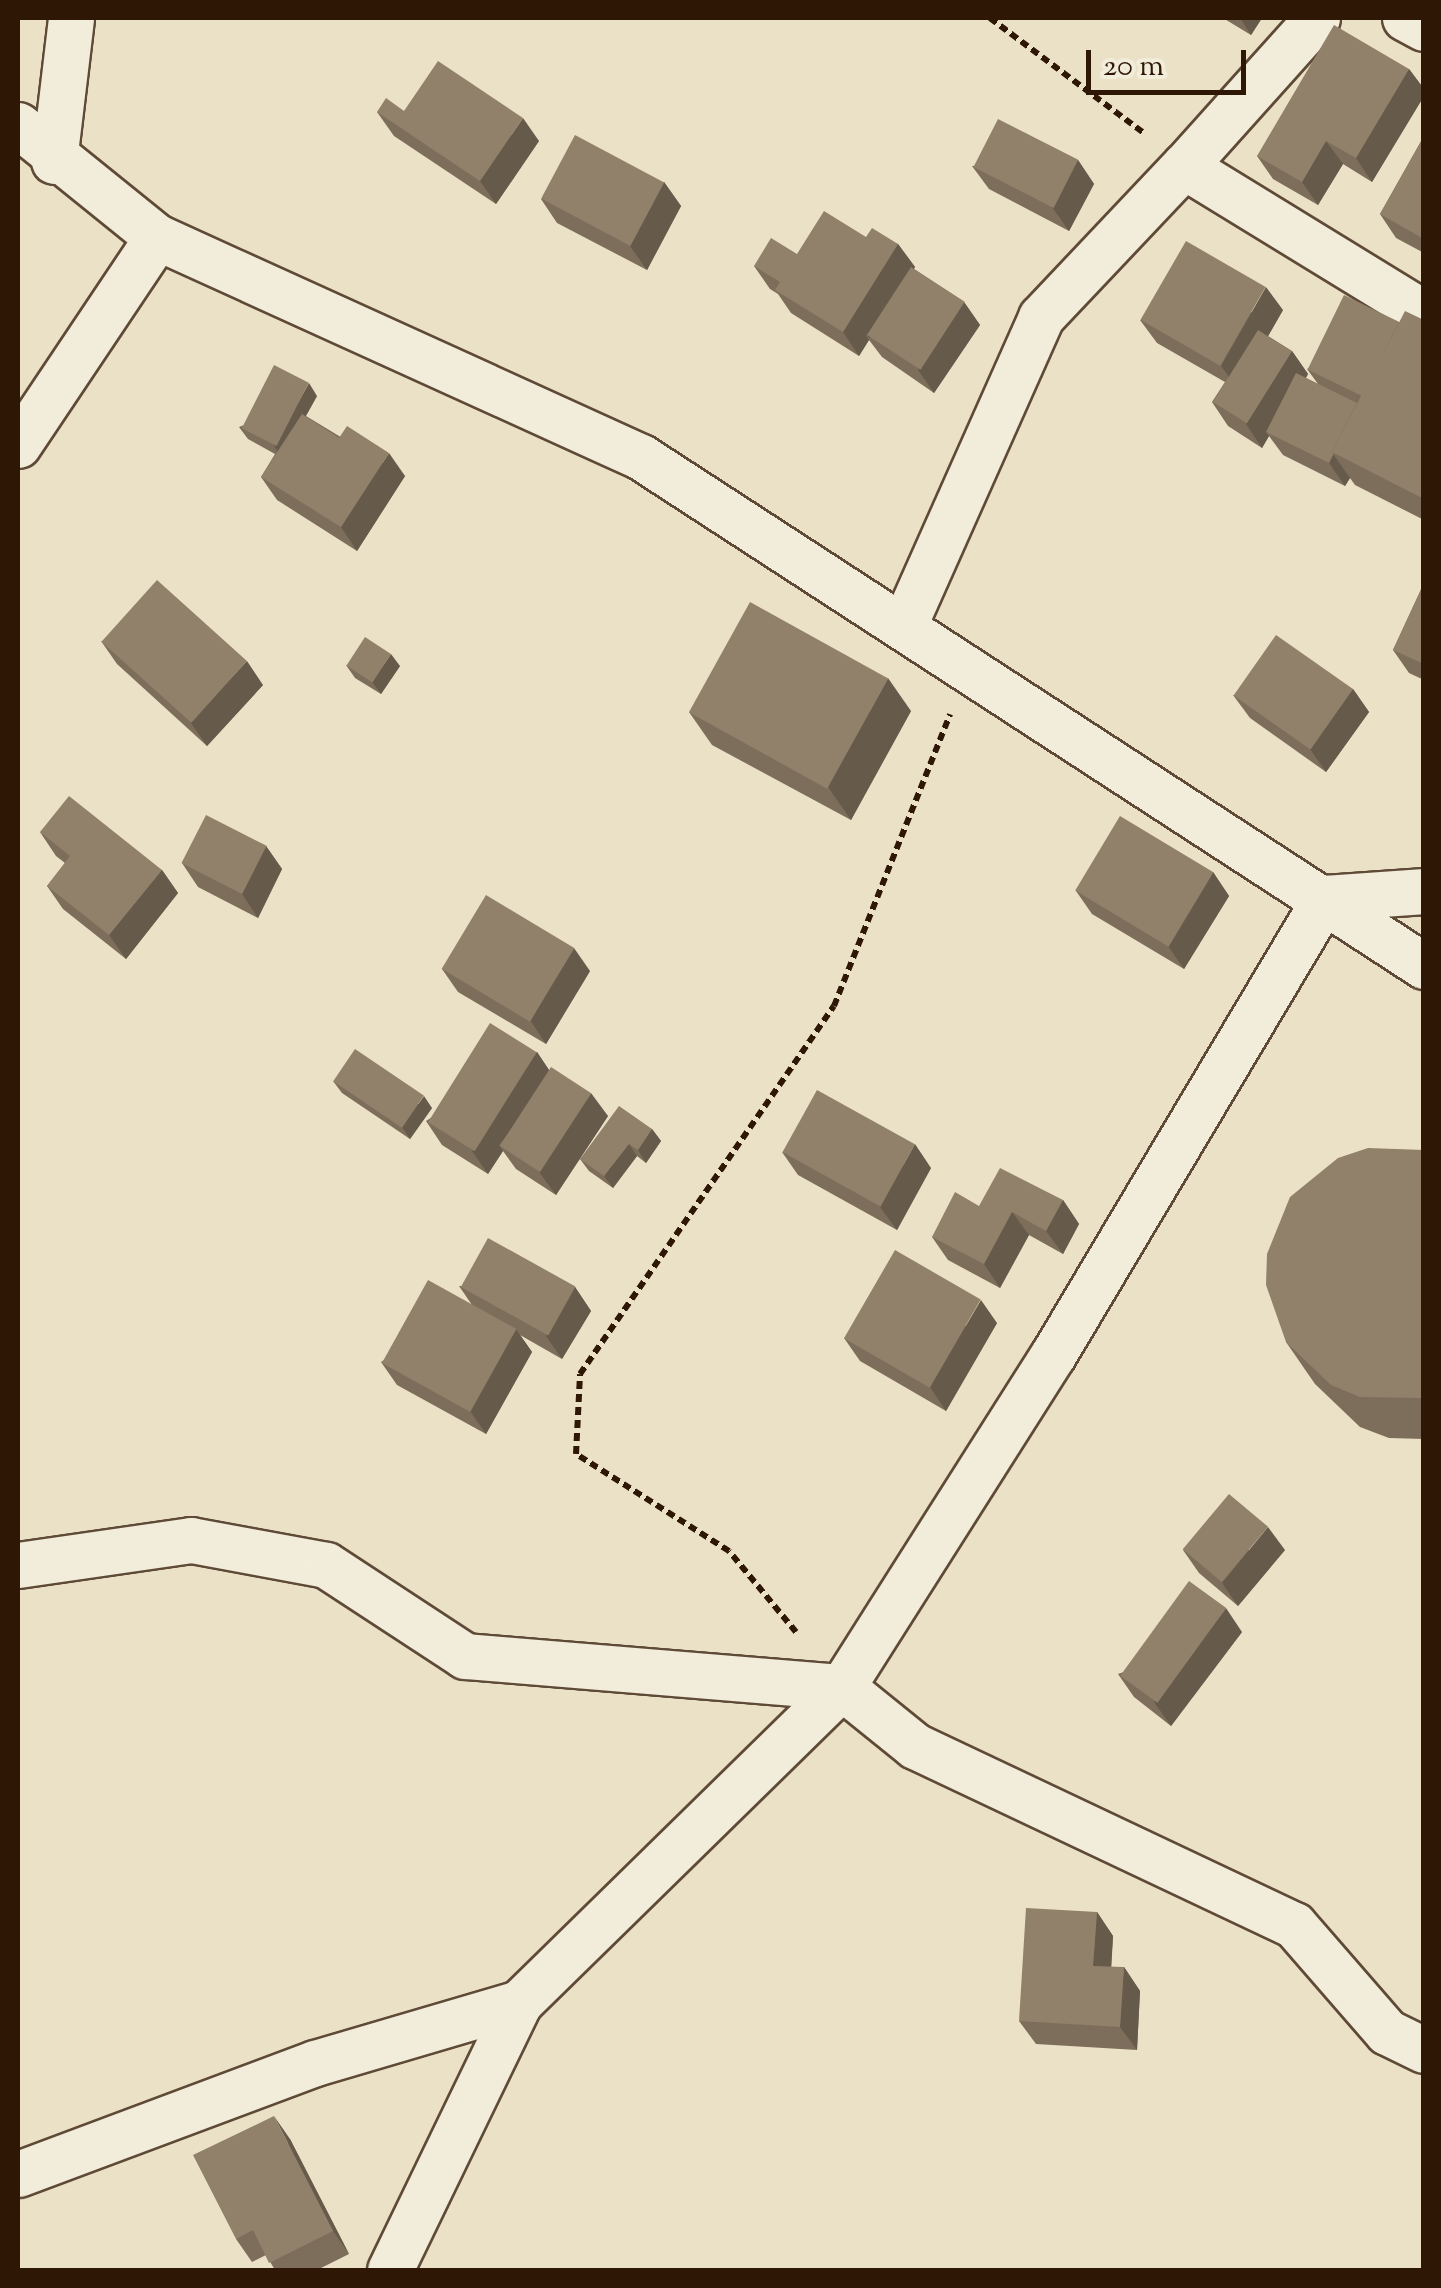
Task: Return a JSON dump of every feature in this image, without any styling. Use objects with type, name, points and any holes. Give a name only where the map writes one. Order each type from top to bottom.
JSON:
[{"type":"street","points":[[54,162],[71,18]]},
{"type":"street","points":[[904,625],[1041,318],[1317,18]]},
{"type":"street","points":[[1405,18],[1424,28]]},
{"type":"street","points":[[18,124],[54,162],[157,237],[641,457],[1424,966]]},
{"type":"street","points":[[1184,166],[1424,313]]},
{"type":"street","points":[[18,444],[157,237]]},
{"type":"street","points":[[1324,898],[1424,891]]},
{"type":"street","points":[[390,2270],[519,2003],[842,1686],[1053,1355],[1324,898]]},
{"type":"street","points":[[18,1565],[191,1540],[326,1565],[465,1656],[842,1686],[915,1746],[1294,1925],[1387,2032],[1424,2050]]},
{"type":"street","points":[[18,2174],[314,2062],[519,2003]]},
{"type":"path","points":[[990,18],[1184,166]]},
{"type":"path","points":[[842,1686],[728,1551],[576,1454],[580,1374],[834,1006],[969,667]]},
{"type":"building","points":[[1334,25],[1409,69],[1356,158],[1326,141],[1302,182],[1257,156]]},
{"type":"building","points":[[438,61],[523,118],[480,181],[377,112],[386,98],[404,111]]},
{"type":"building","points":[[998,119],[1078,160],[1054,208],[973,167]]},
{"type":"building","points":[[575,135],[664,182],[630,246],[541,199]]},
{"type":"building","points":[[1424,136],[1424,239],[1380,214]]},
{"type":"building","points":[[824,211],[866,237],[872,228],[898,244],[843,332],[775,290],[780,282],[754,266],[771,238],[797,254]]},
{"type":"building","points":[[1186,241],[1266,287],[1220,366],[1140,320]]},
{"type":"building","points":[[911,267],[965,302],[921,370],[867,335]]},
{"type":"building","points":[[1344,295],[1399,322],[1362,396],[1308,370]]},
{"type":"building","points":[[1405,311],[1424,320],[1424,499],[1332,452]]},
{"type":"building","points":[[1258,330],[1292,351],[1247,423],[1213,402]]},
{"type":"building","points":[[274,365],[309,383],[277,446],[242,428]]},
{"type":"building","points":[[1296,373],[1357,403],[1329,463],[1266,432]]},
{"type":"building","points":[[302,414],[339,438],[347,426],[389,453],[341,527],[261,477]]},
{"type":"building","points":[[157,580],[247,661],[191,723],[101,642]]},
{"type":"building","points":[[1424,583],[1424,664],[1393,650]]},
{"type":"building","points":[[750,602],[888,679],[827,789],[689,712]]},
{"type":"building","points":[[1276,635],[1353,689],[1311,750],[1234,696]]},
{"type":"building","points":[[365,637],[391,654],[372,682],[346,666]]},
{"type":"building","points":[[69,796],[162,870],[109,935],[47,886],[70,856],[40,832]]},
{"type":"building","points":[[206,815],[267,846],[242,894],[181,863]]},
{"type":"building","points":[[1120,816],[1213,872],[1169,947],[1075,891]]},
{"type":"building","points":[[486,895],[574,948],[530,1022],[442,969]]},
{"type":"building","points":[[490,1023],[537,1052],[475,1151],[428,1122]]},
{"type":"building","points":[[355,1049],[424,1095],[402,1128],[333,1081]]},
{"type":"building","points":[[551,1067],[591,1093],[540,1172],[500,1146]]},
{"type":"building","points":[[817,1090],[915,1144],[881,1206],[783,1152]]},
{"type":"building","points":[[619,1106],[652,1129],[638,1150],[629,1144],[604,1176],[580,1159]]},
{"type":"building","points":[[1368,1148],[1424,1150],[1421,1398],[1360,1397],[1331,1385],[1286,1342],[1266,1285],[1267,1254],[1290,1197],[1338,1158]]},
{"type":"building","points":[[1000,1168],[1063,1200],[1046,1231],[1012,1212],[984,1264],[932,1237],[955,1192],[979,1206]]},
{"type":"building","points":[[488,1238],[575,1286],[548,1335],[461,1287]]},
{"type":"building","points":[[895,1250],[981,1300],[930,1388],[844,1338]]},
{"type":"building","points":[[428,1280],[516,1329],[470,1412],[382,1363]]},
{"type":"building","points":[[1229,1494],[1268,1527],[1222,1582],[1183,1549]]},
{"type":"building","points":[[1189,1581],[1226,1608],[1157,1703],[1120,1676]]},
{"type":"building","points":[[1026,1908],[1097,1912],[1093,1966],[1124,1967],[1120,2027],[1019,2021]]},
{"type":"building","points":[[274,2116],[333,2231],[269,2263],[253,2230],[236,2239],[193,2155]]}]
